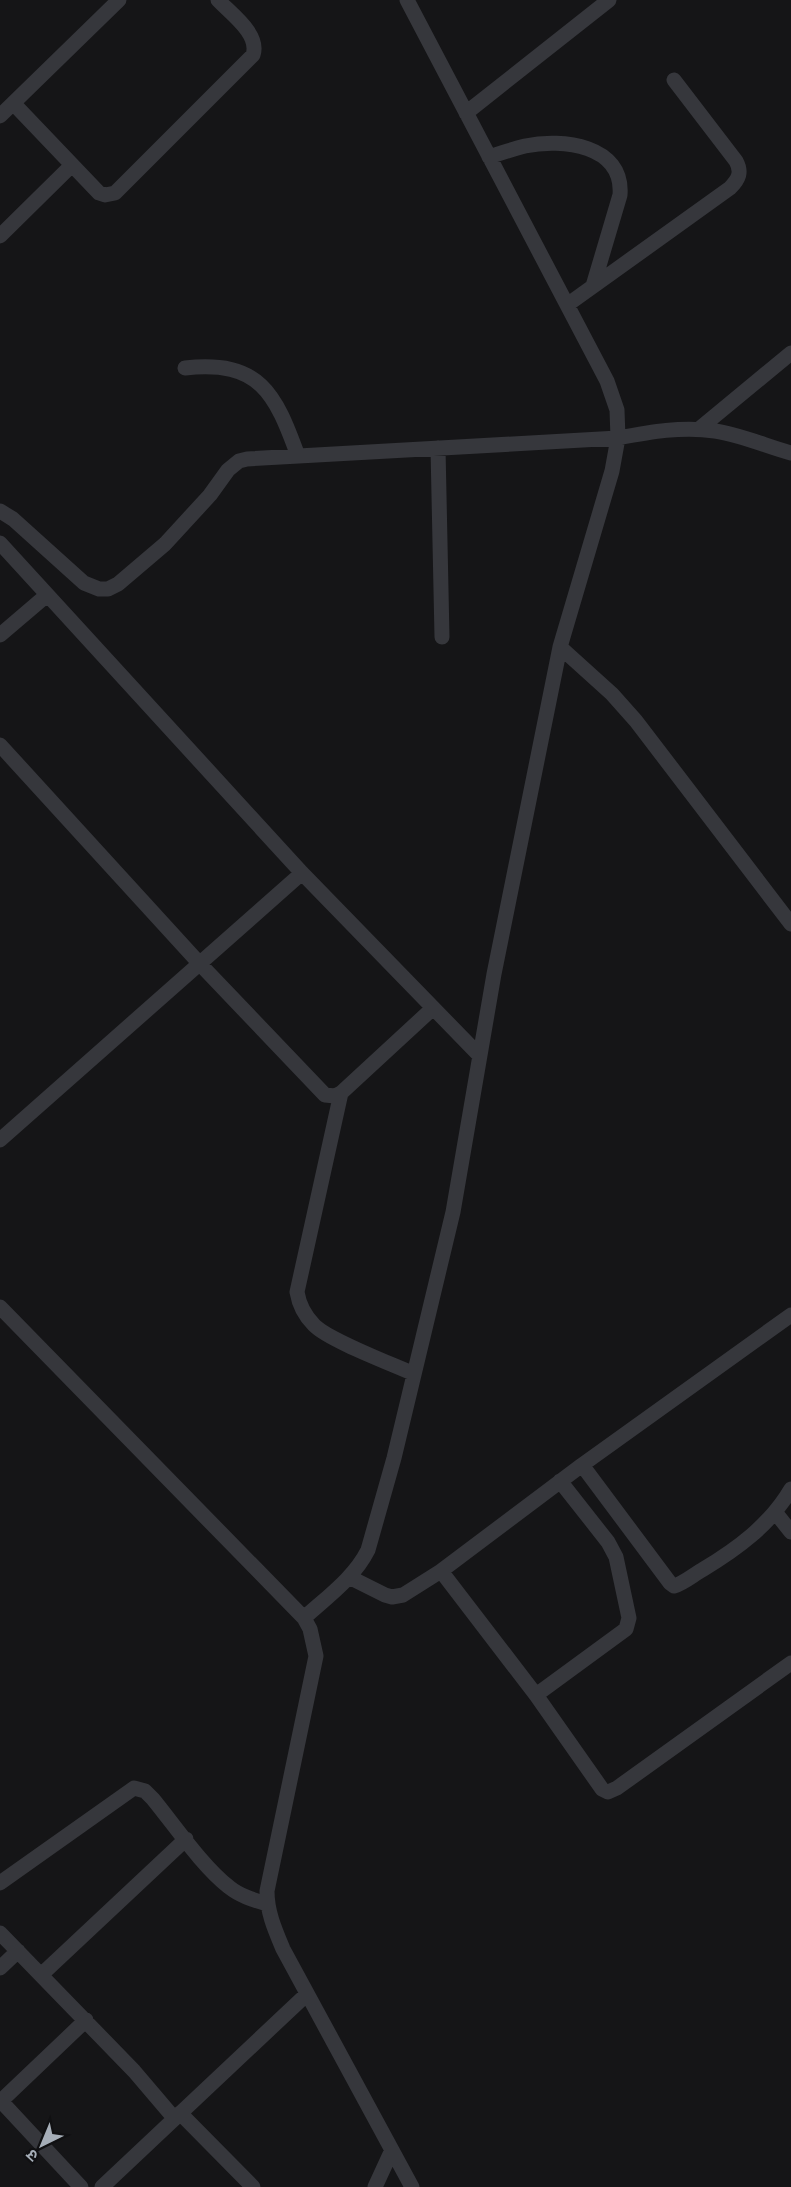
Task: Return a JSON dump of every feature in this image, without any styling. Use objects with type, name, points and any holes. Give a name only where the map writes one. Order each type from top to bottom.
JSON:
[{"type":"street","points":[[0,116],[119,0]]},
{"type":"street","points":[[14,104],[99,192],[105,195],[115,193],[247,61],[255,49],[252,36],[218,0]]},
{"type":"street","points":[[304,1618],[362,1562],[368,1550],[394,1458],[453,1212],[494,975],[560,647],[612,471],[618,438],[617,410],[607,381],[407,0]]},
{"type":"street","points":[[466,112],[609,0]]},
{"type":"street","points":[[567,305],[730,188],[739,175],[736,160],[674,80]]},
{"type":"street","points":[[489,157],[525,146],[564,144],[595,151],[612,164],[621,184],[620,195],[593,286]]},
{"type":"street","points":[[0,236],[72,165]]},
{"type":"street","points":[[699,429],[791,353]]},
{"type":"street","points":[[185,368],[210,366],[228,368],[247,375],[264,387],[283,415],[297,456]]},
{"type":"street","points":[[0,511],[13,519],[84,583],[99,589],[108,589],[118,584],[177,532],[233,465],[247,459],[618,438],[658,430],[699,429],[738,437],[791,453]]},
{"type":"street","points":[[438,448],[442,637]]},
{"type":"street","points":[[0,543],[302,873],[480,1056]]},
{"type":"street","points":[[0,635],[47,595]]},
{"type":"street","points":[[560,647],[612,694],[636,721],[791,924]]},
{"type":"street","points":[[0,745],[200,964],[322,1093],[332,1097],[341,1093],[432,1009]]},
{"type":"street","points":[[0,1140],[302,873]]},
{"type":"street","points":[[341,1093],[297,1292],[299,1301],[314,1326],[328,1335],[414,1374]]},
{"type":"street","points":[[0,1306],[304,1618],[310,1629],[316,1656],[267,1891],[267,1904],[274,1929],[307,1994],[411,2187]]},
{"type":"street","points":[[349,1577],[376,1592],[398,1597],[441,1570],[582,1465],[790,1317]]},
{"type":"street","points":[[582,1465],[674,1586],[737,1548],[775,1512],[791,1489]]},
{"type":"street","points":[[536,1695],[626,1629],[629,1618],[616,1557],[608,1542],[560,1481]]},
{"type":"street","points":[[775,1512],[791,1532]]},
{"type":"street","points":[[441,1570],[536,1695],[602,1788],[611,1791],[791,1663]]},
{"type":"street","points":[[0,1883],[134,1788],[145,1791],[214,1874],[230,1888],[267,1904]]},
{"type":"street","points":[[41,1975],[186,1839]]},
{"type":"street","points":[[0,1933],[177,2116],[253,2187]]},
{"type":"street","points":[[0,1968],[18,1951]]},
{"type":"street","points":[[102,2187],[307,1994]]},
{"type":"street","points":[[81,2187],[1,2101],[86,2020]]},
{"type":"street","points":[[375,2187],[392,2150]]}]
